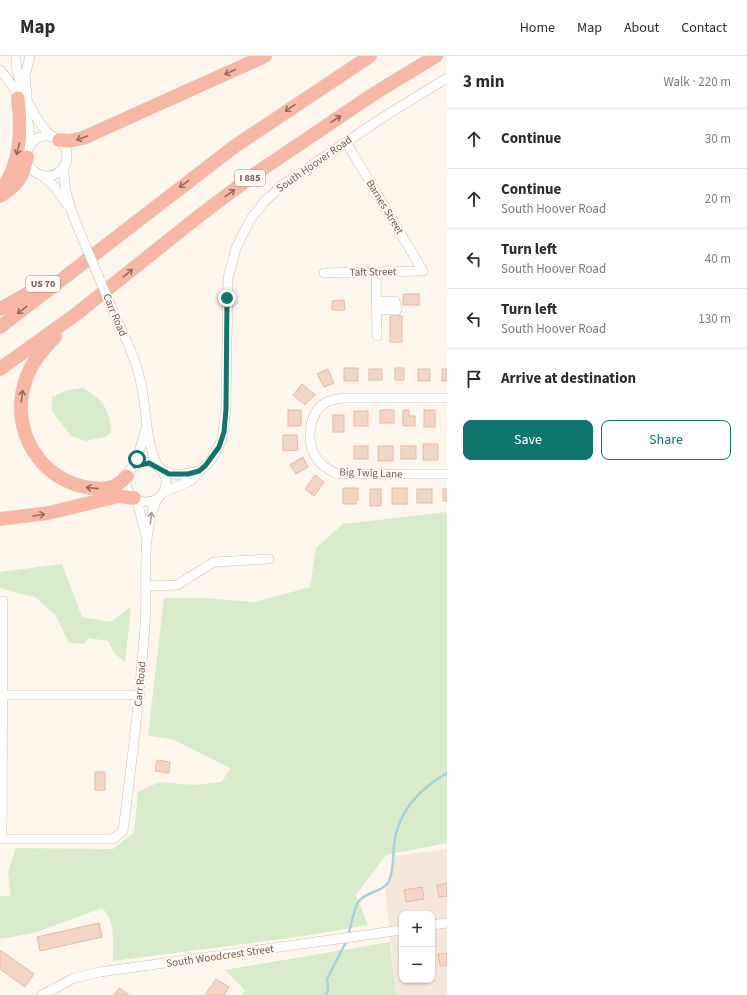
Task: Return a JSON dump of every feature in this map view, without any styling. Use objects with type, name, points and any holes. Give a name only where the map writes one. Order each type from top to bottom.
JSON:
[{"type":"highway","points":[[56,139],[69,141],[83,138],[265,56]]},
{"type":"highway","points":[[0,327],[235,146],[370,56]]},
{"type":"highway","name":"I 885","points":[[0,369],[75,315],[199,216],[255,174],[372,96],[436,56]]},
{"type":"highway","points":[[0,192],[12,171],[20,141],[23,98]]},
{"type":"highway","points":[[0,196],[18,182],[23,174],[28,152]]},
{"type":"highway","name":"US 70","points":[[0,309],[86,260]]},
{"type":"highway","points":[[75,315],[45,347],[28,372],[21,402],[24,432],[32,450],[45,467],[63,480],[72,484],[92,488],[109,488],[120,483],[127,476]]},
{"type":"highway","points":[[0,519],[48,513],[119,496],[135,499]]},
{"type":"street","points":[[23,98],[25,76],[30,56]]},
{"type":"street","points":[[17,58],[8,66],[0,69],[23,98],[41,126],[56,139],[66,152],[64,165],[54,174],[41,175],[30,167],[28,152],[30,127],[23,98],[18,80],[17,58]]},
{"type":"street","name":"South Hoover Road","points":[[164,492],[190,481],[215,454],[224,432],[227,393],[227,288],[232,258],[239,238],[250,220],[272,194],[346,142],[447,78]]},
{"type":"street","points":[[28,152],[39,138],[56,139]]},
{"type":"street","name":"Barnes Street","points":[[346,142],[423,271]]},
{"type":"street","name":"Carr Road","points":[[64,165],[64,182],[68,206]]},
{"type":"street","name":"Carr Road","points":[[41,175],[54,186],[68,206],[138,372],[145,405],[146,428],[152,453],[160,469]]},
{"type":"street","name":"Taft Street","points":[[324,273],[423,271]]},
{"type":"street","points":[[376,272],[376,336]]},
{"type":"street","name":"Big Twig Lane","points":[[447,398],[342,398],[327,402],[318,409],[311,425],[310,440],[315,456],[322,465],[337,474],[447,474]]},
{"type":"street","name":"Carr Road","points":[[135,466],[146,428]]},
{"type":"street","points":[[160,469],[166,482],[164,492],[157,499],[147,502],[135,499],[128,490],[127,476],[135,466],[149,463],[160,469],[178,475],[199,471]]},
{"type":"street","name":"Carr Road","points":[[135,499],[146,537]]},
{"type":"street","name":"Carr Road","points":[[1,839],[113,839],[123,830],[140,696],[147,586],[146,537],[152,511],[157,499]]},
{"type":"street","points":[[147,586],[177,586],[214,562],[269,559]]},
{"type":"street","points":[[1,839],[3,602]]},
{"type":"street","points":[[2,695],[140,696]]},
{"type":"street","points":[[435,925],[447,923]]},
{"type":"street","name":"South Woodcrest Street","points":[[42,995],[74,978],[100,972],[399,930]]},
{"type":"shaded area","points":[[447,849],[447,995],[396,995],[385,886],[390,879],[393,856]]},
{"type":"green space","points":[[83,388],[101,401],[107,411],[111,433],[105,437],[85,441],[71,436],[52,411],[52,397],[68,390]]},
{"type":"green space","points":[[447,512],[447,843],[386,855],[356,895],[368,925],[305,936],[113,961],[112,926],[110,919],[102,908],[34,933],[0,939],[0,896],[11,896],[8,872],[16,848],[113,849],[134,832],[138,792],[159,782],[194,785],[222,782],[230,768],[172,739],[148,736],[164,598],[203,598],[255,602],[310,587],[316,548],[343,524]]},
{"type":"green space","points":[[62,564],[82,617],[110,622],[131,607],[125,662],[114,653],[108,641],[88,638],[84,644],[69,643],[56,616],[37,598],[0,588],[0,572]]},
{"type":"green space","points":[[390,942],[396,995],[242,995],[245,990],[225,970]]},
{"type":"building","points":[[403,294],[419,294],[419,305],[403,305]]},
{"type":"building","points":[[344,300],[345,310],[332,310],[332,301]]},
{"type":"building","points":[[393,314],[402,316],[402,342],[390,342],[390,316],[393,316]]},
{"type":"building","points":[[344,368],[358,368],[358,381],[344,381]]},
{"type":"building","points":[[395,368],[404,368],[404,380],[395,380]]},
{"type":"building","points":[[328,369],[334,383],[324,387],[317,374]]},
{"type":"building","points":[[369,369],[382,369],[382,380],[369,380]]},
{"type":"building","points":[[418,369],[430,369],[430,381],[418,381]]},
{"type":"building","points":[[442,369],[447,369],[447,381],[442,381]]},
{"type":"building","points":[[302,384],[315,395],[305,405],[293,395]]},
{"type":"building","points":[[288,410],[301,410],[301,426],[288,426]]},
{"type":"building","points":[[380,410],[394,410],[394,423],[380,423]]},
{"type":"building","points":[[403,410],[409,410],[409,416],[415,416],[415,426],[403,426]]},
{"type":"building","points":[[424,410],[435,410],[435,427],[424,427]]},
{"type":"building","points":[[354,411],[368,411],[368,426],[354,426]]},
{"type":"building","points":[[333,415],[344,415],[344,432],[333,432]]},
{"type":"building","points":[[283,435],[297,435],[298,450],[283,451]]},
{"type":"building","points":[[423,444],[438,444],[438,460],[423,460]]},
{"type":"building","points":[[354,446],[368,446],[368,459],[354,459]]},
{"type":"building","points":[[378,446],[393,446],[393,461],[378,461]]},
{"type":"building","points":[[401,446],[416,446],[416,459],[401,459]]},
{"type":"building","points":[[303,457],[308,467],[296,474],[290,465]]},
{"type":"building","points":[[315,475],[324,482],[314,496],[305,489]]},
{"type":"building","points":[[343,488],[358,488],[358,500],[356,500],[356,504],[343,504]]},
{"type":"building","points":[[392,488],[407,488],[407,504],[392,504]]},
{"type":"building","points":[[370,489],[381,489],[381,506],[370,506]]},
{"type":"building","points":[[417,489],[432,489],[432,503],[417,503]]},
{"type":"building","points":[[443,489],[447,489],[447,501],[443,501]]},
{"type":"building","points":[[157,760],[170,762],[169,773],[155,771]]},
{"type":"building","points":[[95,772],[105,772],[105,790],[95,790]]},
{"type":"building","points":[[447,883],[447,896],[439,897],[437,885]]},
{"type":"building","points":[[422,887],[424,899],[406,902],[404,890]]},
{"type":"building","points":[[99,923],[102,937],[40,951],[37,937]]},
{"type":"building","points":[[0,950],[34,974],[25,987],[0,969]]},
{"type":"building","points":[[447,953],[447,965],[440,966],[438,954]]},
{"type":"building","points":[[216,979],[229,987],[224,995],[205,995]]},
{"type":"building","points":[[119,988],[129,995],[114,995]]},
{"type":"waterway","points":[[348,936],[354,912],[359,901],[366,895],[384,887],[391,877],[396,832],[405,812],[427,786],[447,773]]},
{"type":"waterway","points":[[326,995],[328,989],[327,979],[347,940]]},
{"type":"route","points":[[137,459],[135,466],[142,463],[152,463],[163,472],[169,474],[188,474],[199,471],[205,466],[219,447],[226,422],[227,298]]}]
